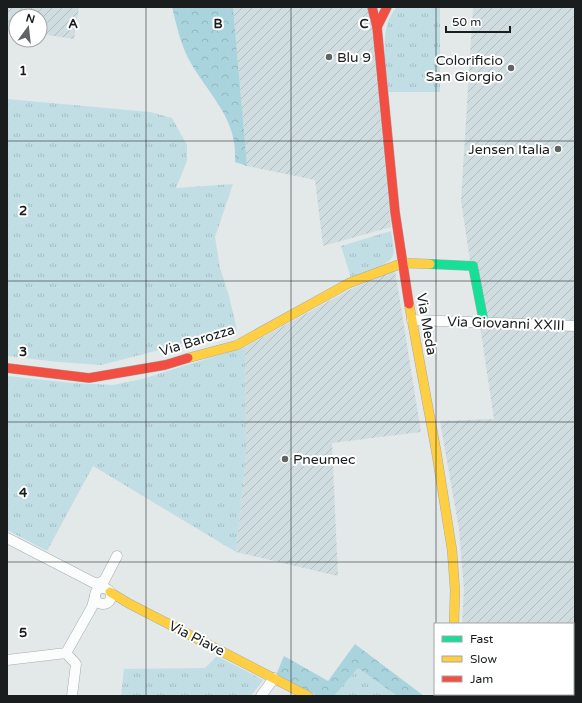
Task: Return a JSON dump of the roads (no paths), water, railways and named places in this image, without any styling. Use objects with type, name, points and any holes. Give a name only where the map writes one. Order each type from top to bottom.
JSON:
[{"type":"street","name":"Via Meda","points":[[372,7],[377,28],[395,212],[452,550],[455,590],[454,623]]},
{"type":"street","points":[[377,28],[387,7]]},
{"type":"street","points":[[403,263],[476,266],[484,323]]},
{"type":"street","name":"Via Barozza","points":[[7,368],[89,378],[165,365],[237,345],[349,283],[403,263]]},
{"type":"street","name":"Via Giovanni XXIII","points":[[412,320],[575,326]]},
{"type":"street","points":[[7,538],[100,595]]},
{"type":"street","points":[[66,653],[100,595],[104,581],[118,556]]},
{"type":"street","name":"Via Piave","points":[[100,595],[120,598],[308,696]]},
{"type":"street","points":[[7,660],[66,653]]},
{"type":"street","points":[[66,653],[76,664],[72,696]]},
{"type":"street","points":[[261,696],[274,678]]},
{"type":"place","name":"Blu 9","points":[[329,57]]},
{"type":"place","name":"Colorificio San Giorgio","points":[[511,68]]},
{"type":"place","name":"Jensen Italia","points":[[558,149]]},
{"type":"place","name":"Pneumec","points":[[285,459]]}]
